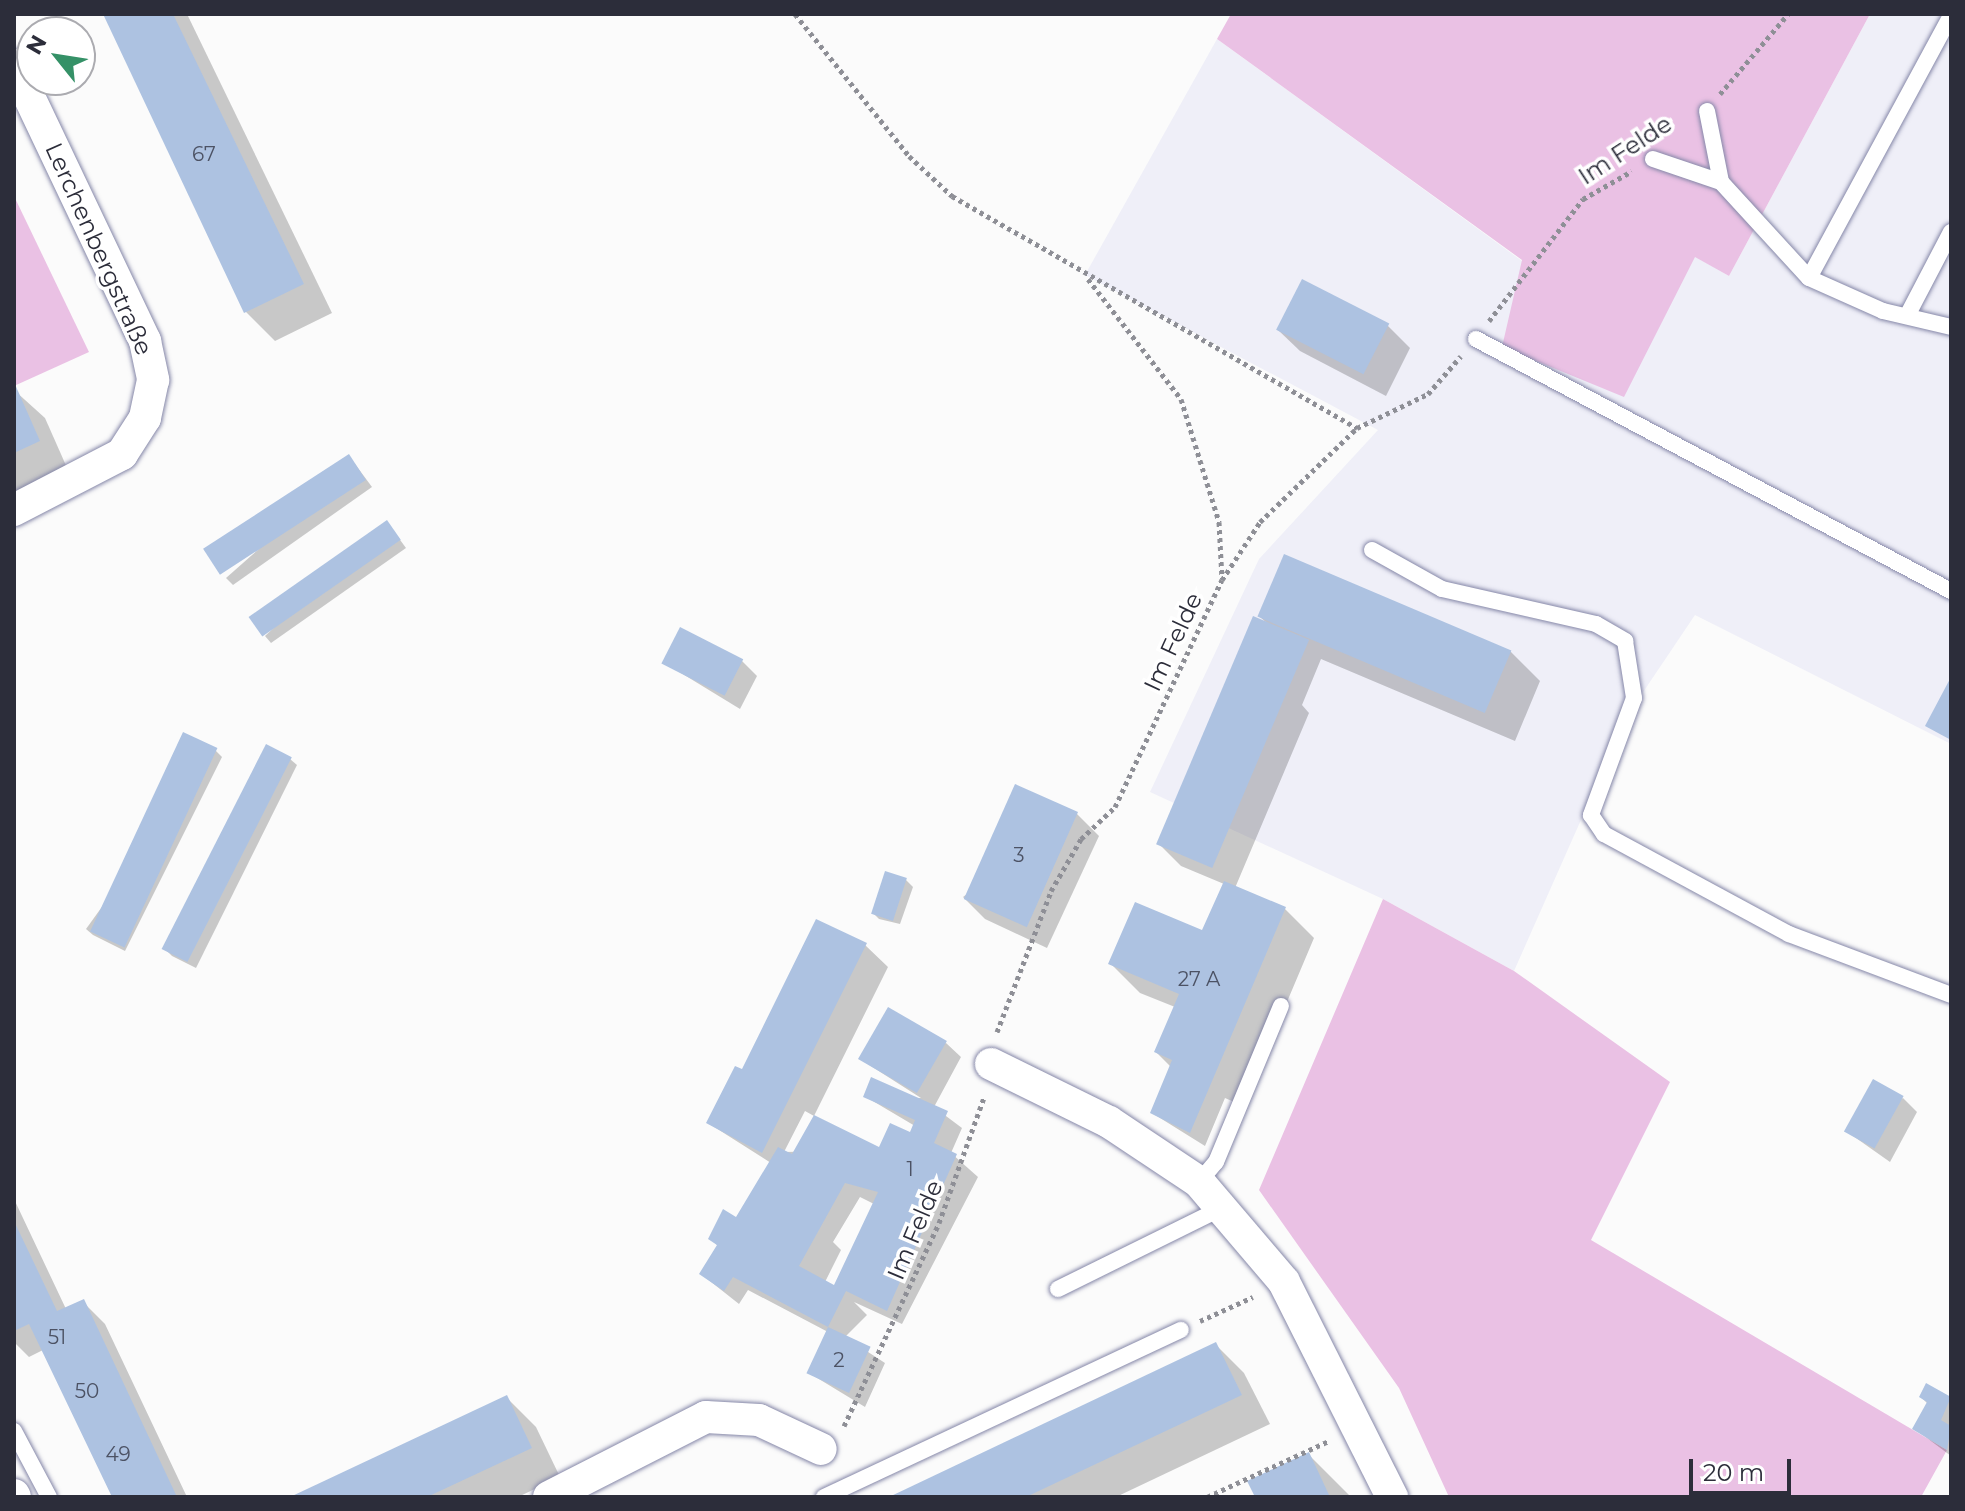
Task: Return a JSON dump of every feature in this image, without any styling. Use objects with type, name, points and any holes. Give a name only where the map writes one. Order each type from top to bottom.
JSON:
[{"type":"street","name":"Lerchenbergstraße","points":[[14,65],[145,341],[153,380],[145,418],[122,454],[14,510]]},
{"type":"street","points":[[991,1064],[1109,1122],[1199,1182],[1284,1282],[1392,1497]]},
{"type":"street","points":[[549,1497],[706,1417],[759,1420],[821,1449]]},
{"type":"lane","points":[[1809,278],[1951,15]]},
{"type":"lane","points":[[1707,111],[1721,182]]},
{"type":"lane","points":[[1653,159],[1721,182],[1809,278],[1907,316],[1951,327]]},
{"type":"lane","points":[[1907,316],[1951,232]]},
{"type":"lane","points":[[1476,339],[1951,591]]},
{"type":"lane","points":[[1372,550],[1442,589],[1596,624],[1625,641],[1634,698],[1591,815],[1604,834],[1789,934],[1951,995]]},
{"type":"lane","points":[[1199,1182],[1216,1162],[1281,1006]]},
{"type":"lane","points":[[1058,1289],[1222,1208]]},
{"type":"lane","points":[[824,1497],[1181,1330]]},
{"type":"lane","points":[[14,1431],[49,1497]]},
{"type":"path","points":[[795,14],[909,156],[952,196],[1085,275],[1357,428]]},
{"type":"path","points":[[1707,111],[1788,14]]},
{"type":"path","name":"Im Felde","points":[[821,1449],[841,1431],[939,1223],[979,1123],[1000,1019],[1051,891],[1081,839],[1115,807],[1222,580],[1260,522],[1357,428],[1428,394],[1476,339],[1583,199],[1653,159]]},
{"type":"path","points":[[1085,275],[1181,399],[1219,522],[1222,580]]},
{"type":"path","points":[[1181,1330],[1284,1282]]},
{"type":"path","points":[[1207,1497],[1304,1449],[1360,1431]]},
{"type":"shaded area","points":[[1231,14],[1870,14],[1729,276],[1695,257],[1624,397],[1502,347],[1522,260],[1217,39]]},
{"type":"shaded area","points":[[1870,14],[1951,14],[1951,744],[1695,615],[1627,716],[1514,971],[1383,899],[1150,792],[1259,559],[1378,430],[1085,275],[1217,39],[1522,261],[1696,257],[1729,276]]},
{"type":"shaded area","points":[[14,196],[89,352],[14,386]]},
{"type":"shaded area","points":[[1383,899],[1514,971],[1670,1082],[1591,1240],[1947,1450],[1921,1497],[1449,1497],[1399,1388],[1259,1190]]},
{"type":"building","points":[[103,14],[173,14],[304,284],[244,313]]},
{"type":"building","points":[[1302,279],[1389,323],[1363,374],[1276,330]]},
{"type":"building","points":[[14,382],[40,441],[14,453]]},
{"type":"building","points":[[349,454],[366,480],[220,575],[203,549]]},
{"type":"building","points":[[387,520],[401,540],[262,637],[249,617]]},
{"type":"building","points":[[1284,554],[1511,651],[1485,713],[1257,617]]},
{"type":"building","points":[[1253,616],[1309,640],[1212,868],[1156,844]]},
{"type":"building","points":[[680,627],[743,659],[725,696],[661,664]]},
{"type":"building","points":[[1951,677],[1951,740],[1925,726]]},
{"type":"building","points":[[183,732],[217,748],[124,947],[90,931]]},
{"type":"building","points":[[266,744],[292,757],[187,962],[162,949]]},
{"type":"building","points":[[1015,784],[1078,812],[1027,927],[964,899]]},
{"type":"building","points":[[885,871],[907,878],[893,921],[871,914]]},
{"type":"building","points":[[1224,881],[1286,907],[1190,1133],[1150,1113],[1172,1060],[1154,1052],[1179,994],[1108,964],[1135,902],[1202,930]]},
{"type":"building","points":[[816,919],[867,943],[762,1153],[706,1123],[735,1066],[742,1069]]},
{"type":"building","points":[[888,1007],[947,1041],[917,1093],[858,1059]]},
{"type":"building","points":[[871,1077],[948,1111],[934,1143],[957,1154],[887,1311],[846,1291],[828,1327],[733,1277],[724,1291],[699,1274],[717,1245],[708,1239],[723,1209],[736,1217],[778,1147],[792,1154],[814,1115],[879,1147],[890,1123],[910,1132],[915,1120],[863,1097]],"holes":[[[845,1183],[878,1192],[834,1285],[799,1266]]]},
{"type":"building","points":[[1873,1079],[1904,1096],[1875,1148],[1844,1131]]},
{"type":"building","points":[[14,1221],[57,1311],[84,1299],[177,1497],[112,1497],[29,1324],[14,1331]]},
{"type":"building","points":[[828,1327],[871,1347],[849,1393],[806,1373]]},
{"type":"building","points":[[1216,1342],[1242,1395],[1026,1497],[889,1497]]},
{"type":"building","points":[[1926,1383],[1951,1397],[1941,1420],[1951,1426],[1947,1450],[1912,1429],[1927,1402],[1919,1397]]},
{"type":"building","points":[[507,1395],[532,1448],[427,1497],[290,1497]]},
{"type":"building","points":[[1309,1452],[1330,1497],[1255,1497],[1247,1481]]}]
